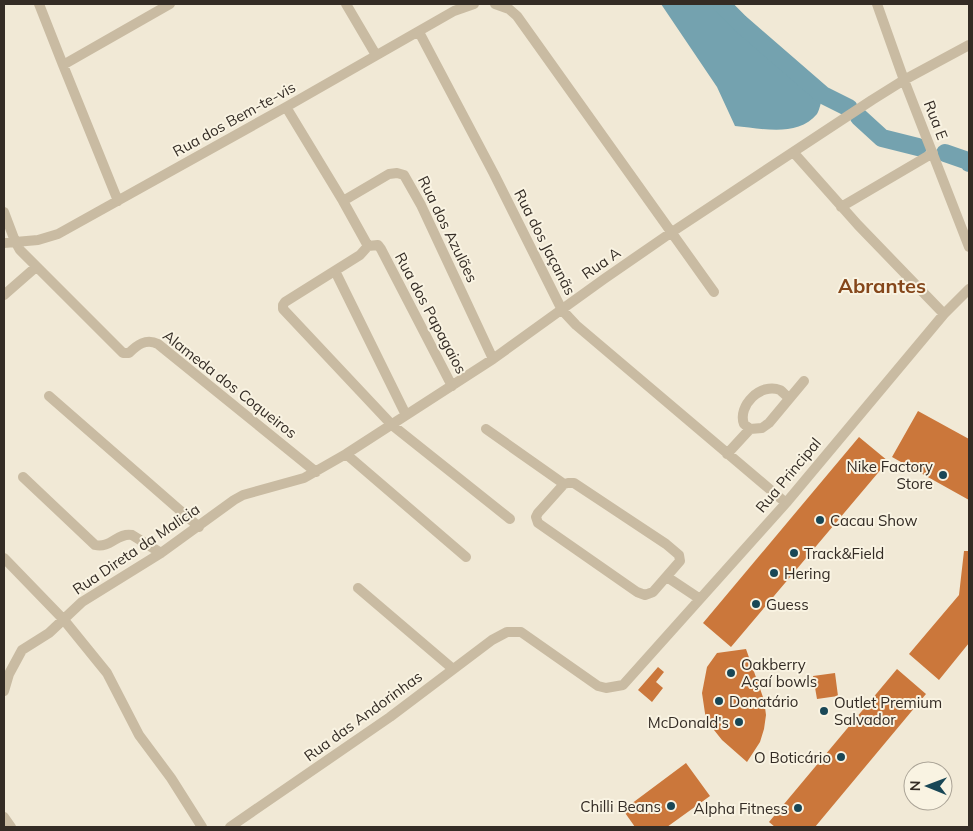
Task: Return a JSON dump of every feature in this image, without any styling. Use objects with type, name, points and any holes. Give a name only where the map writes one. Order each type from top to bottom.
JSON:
[{"type":"street","points":[[39,4],[118,202]]},
{"type":"street","points":[[64,65],[170,4]]},
{"type":"street","points":[[346,4],[376,55]]},
{"type":"street","name":"Rua dos Bem-te-vis","points":[[4,242],[38,240],[58,234],[118,202],[454,11],[474,4]]},
{"type":"street","points":[[495,4],[509,9],[517,16],[714,292]]},
{"type":"street","name":"Rua E","points":[[877,4],[904,80],[969,247]]},
{"type":"street","name":"Rua dos Jaçanãs","points":[[419,32],[494,174],[562,310],[576,325],[786,503]]},
{"type":"street","name":"Rua A","points":[[316,472],[494,359],[672,232],[904,80],[969,45]]},
{"type":"street","name":"Rua dos Papagaios","points":[[286,107],[368,246],[378,246],[381,248],[452,386]]},
{"type":"street","points":[[794,153],[842,207],[944,314]]},
{"type":"street","points":[[842,207],[933,153]]},
{"type":"street","name":"Rua dos Azulões","points":[[343,201],[389,174],[397,173],[404,175],[421,205],[494,359]]},
{"type":"street","points":[[4,212],[20,250],[36,267],[4,295]]},
{"type":"street","points":[[368,246],[360,255],[285,302],[283,309],[392,424],[510,519]]},
{"type":"street","name":"Alameda dos Coqueiros","points":[[36,267],[123,353],[128,353],[148,341],[158,344],[316,472]]},
{"type":"street","points":[[335,271],[406,415]]},
{"type":"street","name":"Rua Principal","points":[[513,631],[521,632],[598,686],[615,688],[624,685],[786,503],[944,314],[969,289]]},
{"type":"street","points":[[728,454],[750,429],[762,428],[769,423],[804,381]]},
{"type":"street","points":[[750,429],[744,424],[742,413],[745,406],[755,395],[767,389],[774,389],[789,398]]},
{"type":"street","points":[[49,396],[199,527]]},
{"type":"street","points":[[486,429],[679,555],[680,562],[650,595],[637,592],[538,523],[536,520],[538,513],[569,484]]},
{"type":"street","points":[[346,454],[466,557]]},
{"type":"street","name":"Rua Direta da Malicia","points":[[5,684],[22,650],[49,633],[82,602],[161,553],[199,527],[223,507],[243,495],[304,478],[316,472]]},
{"type":"street","points":[[23,476],[96,545],[107,545],[122,535],[127,534],[132,535],[161,553]]},
{"type":"street","points":[[4,558],[64,620],[107,673],[139,735],[171,778],[202,827]]},
{"type":"street","points":[[667,577],[700,599]]},
{"type":"street","points":[[358,588],[453,669]]},
{"type":"street","name":"Rua das Andorinhas","points":[[230,827],[339,753],[499,635],[513,631]]},
{"type":"street","points":[[4,817],[10,827]]},
{"type":"water","points":[[661,4],[721,4],[740,23],[823,95],[817,114],[809,121],[789,129],[778,130],[735,126],[717,87]]},
{"type":"building","points":[[918,411],[969,439],[969,500],[892,457]]},
{"type":"building","points":[[859,437],[888,461],[731,647],[703,623]]},
{"type":"building","points":[[964,551],[969,551],[969,643],[939,680],[909,654],[959,595]]},
{"type":"building","points":[[746,649],[764,700],[766,715],[760,742],[747,762],[722,740],[706,720],[702,693],[707,667],[717,653]]},
{"type":"building","points":[[658,667],[664,672],[656,682],[663,688],[652,702],[638,690]]},
{"type":"building","points":[[897,669],[926,694],[815,827],[775,827],[769,822]]},
{"type":"building","points":[[835,673],[838,696],[817,699],[813,676]]},
{"type":"building","points":[[686,763],[710,796],[667,827],[635,827],[623,810]]},
{"type":"waterway","points":[[721,4],[740,23],[823,95],[849,108]]},
{"type":"waterway","points":[[859,117],[882,138],[918,147]]},
{"type":"waterway","points":[[945,153],[969,163]]},
{"type":"place","name":"Nike Factory Store","points":[[943,475]]},
{"type":"place","name":"Cacau Show","points":[[820,520]]},
{"type":"place","name":"Track&Field","points":[[794,553]]},
{"type":"place","name":"Hering","points":[[774,573]]},
{"type":"place","name":"Guess","points":[[756,604]]},
{"type":"place","name":"Oakberry Açaí bowls","points":[[731,673]]},
{"type":"place","name":"Donatário","points":[[719,701]]},
{"type":"place","name":"Outlet Premium Salvador","points":[[824,711]]},
{"type":"place","name":"McDonald's","points":[[739,722]]},
{"type":"place","name":"O Boticário","points":[[841,757]]},
{"type":"place","name":"Chilli Beans","points":[[671,806]]},
{"type":"place","name":"Alpha Fitness","points":[[798,808]]},
{"type":"district","name":"Abrantes","points":[[882,285]]}]
